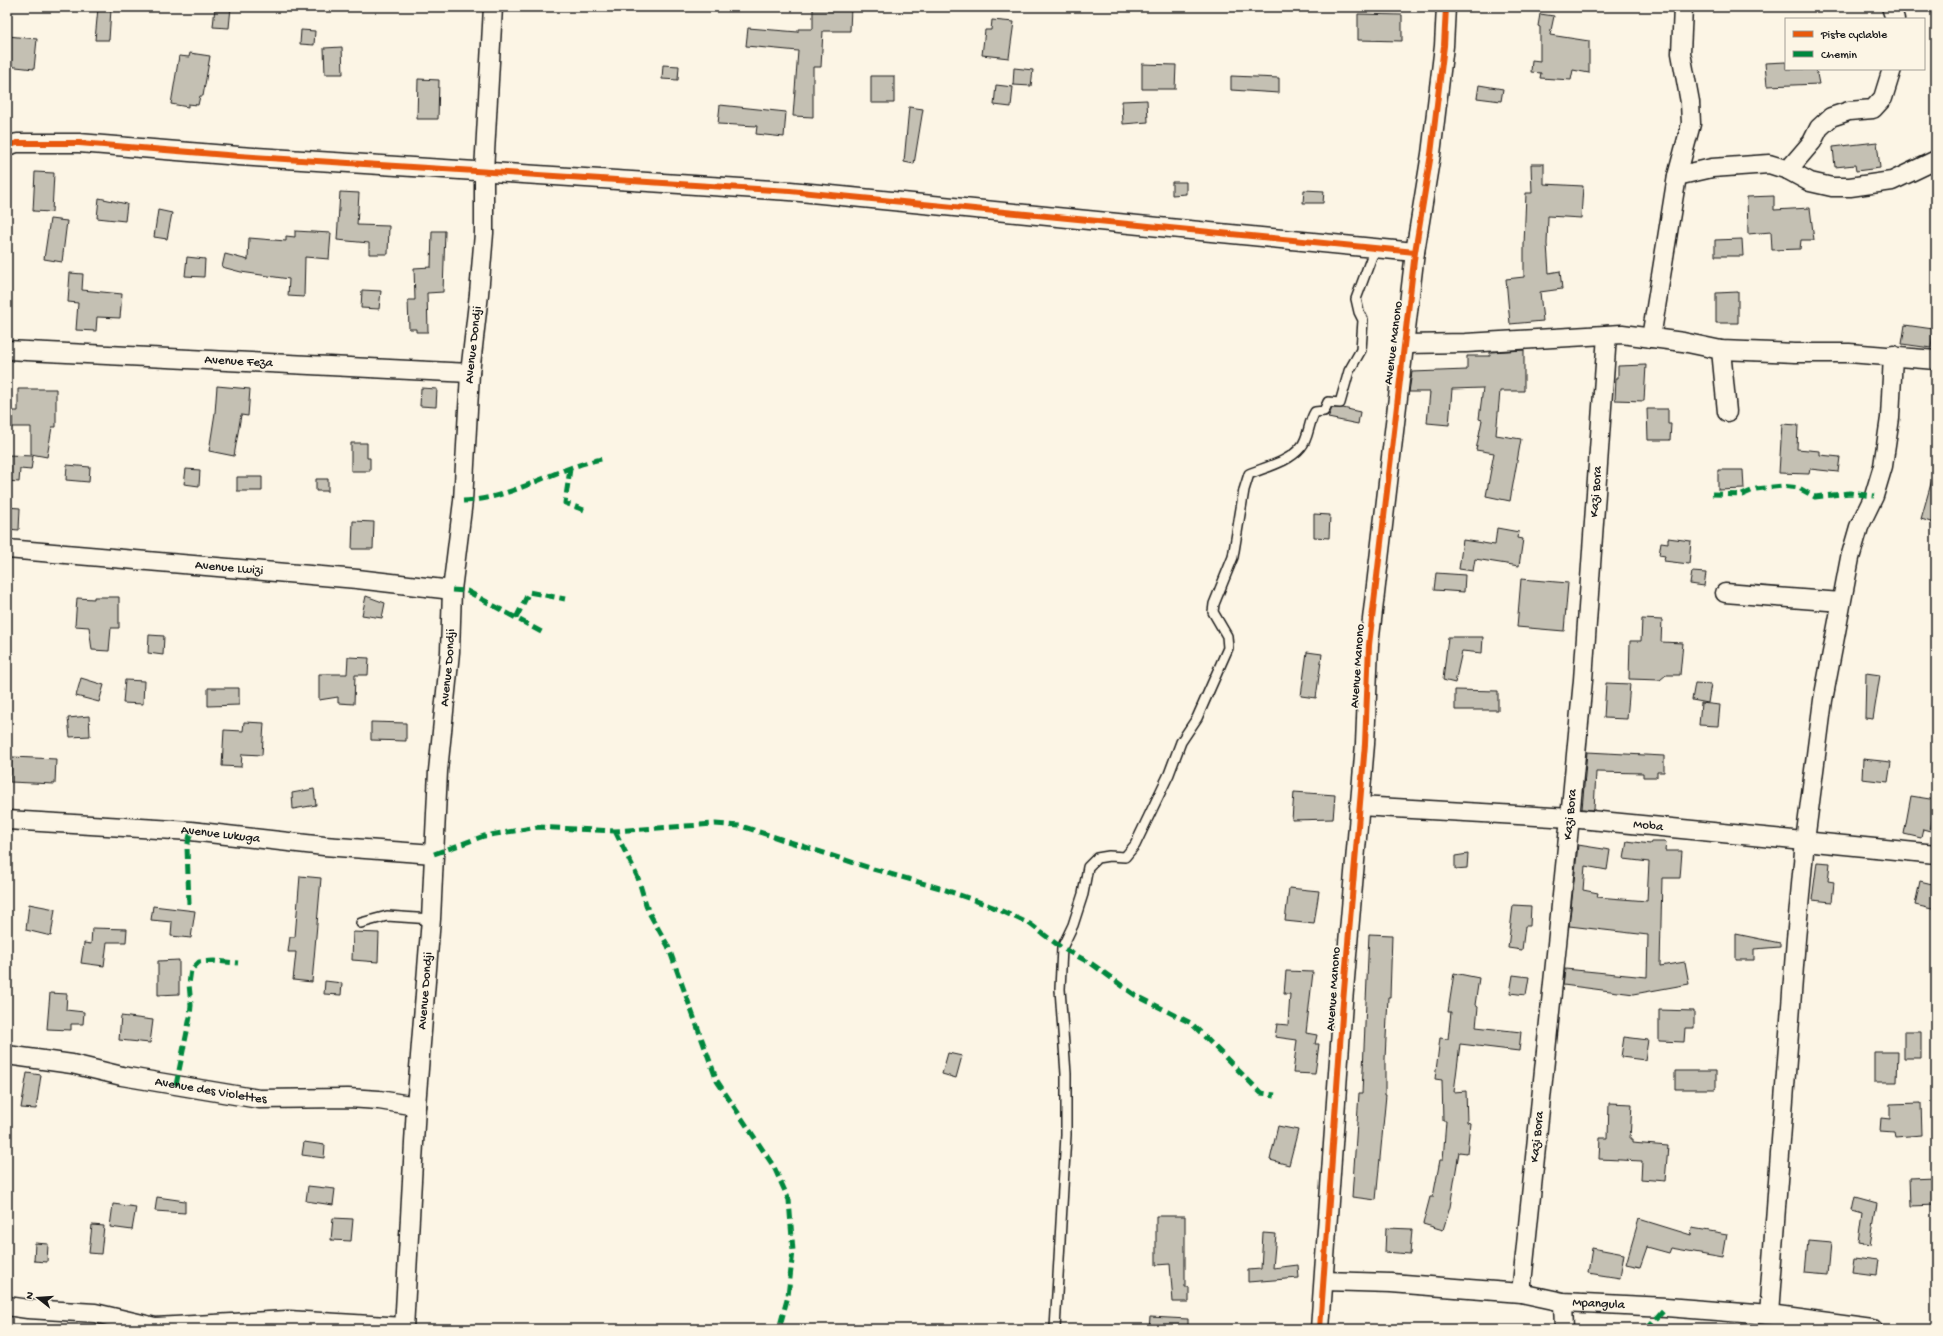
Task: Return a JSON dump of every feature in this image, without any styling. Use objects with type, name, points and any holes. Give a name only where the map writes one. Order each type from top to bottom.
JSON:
[{"type":"street","name":"Avenue Dondji","points":[[404,1328],[416,1106],[431,920],[438,771],[450,652],[452,590],[463,501],[470,373],[483,248],[484,171],[493,7]]},
{"type":"street","name":"Avenue Manono","points":[[1320,1329],[1359,806],[1365,744],[1369,645],[1415,252],[1431,154],[1444,46],[1446,7]]},
{"type":"street","points":[[1651,338],[1676,176],[1691,124],[1690,102],[1681,52],[1683,7]]},
{"type":"street","points":[[1891,7],[1895,18]]},
{"type":"street","points":[[1788,170],[1804,152],[1819,128],[1831,117],[1849,111],[1873,109],[1883,98],[1892,70]]},
{"type":"street","points":[[10,143],[79,143],[239,156],[790,191],[1415,252]]},
{"type":"street","points":[[1676,176],[1712,168],[1769,164],[1788,170],[1810,182],[1832,187],[1850,187],[1892,181],[1936,160]]},
{"type":"street","points":[[1405,344],[1466,343],[1622,334],[1683,342],[1721,350],[1893,355],[1936,360]]},
{"type":"street","name":"Kazi Bora","points":[[1521,1293],[1570,818],[1582,680],[1606,335]]},
{"type":"street","name":"Avenue Feza","points":[[7,350],[470,373]]},
{"type":"street","points":[[1721,350],[1727,412]]},
{"type":"street","points":[[1768,1315],[1796,939],[1805,841],[1823,700],[1841,602],[1859,526],[1874,496],[1883,466],[1890,418],[1893,355]]},
{"type":"street","name":"Avenue Lwizi","points":[[7,549],[357,579],[452,590]]},
{"type":"street","points":[[1725,593],[1841,602]]},
{"type":"street","name":"Moba","points":[[1359,806],[1570,818],[1936,854]]},
{"type":"street","name":"Avenue Lukuga","points":[[7,820],[191,831],[324,846],[434,854]]},
{"type":"street","name":"Avenue des Violettes","points":[[7,1055],[72,1064],[122,1076],[259,1099],[348,1098],[379,1100],[416,1106]]},
{"type":"street","name":"Mpangula","points":[[1324,1281],[1391,1282],[1521,1293],[1563,1302],[1666,1307],[1768,1315],[1873,1329]]},
{"type":"street","points":[[1563,1302],[1564,1329]]},
{"type":"street","points":[[7,1306],[28,1309],[106,1314],[155,1327],[288,1320],[404,1328]]},
{"type":"lane","points":[[1055,1329],[1066,1135],[1066,1074],[1060,988],[1062,948],[1073,925],[1088,867],[1097,858],[1109,856],[1125,857],[1135,845],[1169,774],[1181,742],[1197,718],[1228,648],[1227,636],[1213,612],[1214,604],[1233,557],[1244,490],[1249,474],[1284,460],[1302,447],[1310,420],[1315,412],[1324,411],[1328,402],[1340,403],[1350,371],[1361,350],[1363,320],[1359,312],[1356,299],[1375,248]]},
{"type":"lane","points":[[361,923],[387,916],[431,920]]},
{"type":"building","points":[[215,7],[231,7],[229,28],[213,27]]},
{"type":"building","points":[[813,7],[851,7],[850,31],[823,31],[821,67],[813,67],[813,117],[793,116],[798,51],[746,46],[748,28],[798,32],[798,29],[813,29]]},
{"type":"building","points":[[98,8],[111,9],[109,40],[95,40]]},
{"type":"building","points":[[1358,14],[1402,15],[1402,41],[1358,40]]},
{"type":"building","points":[[1540,14],[1554,16],[1550,35],[1589,41],[1589,73],[1573,70],[1571,80],[1540,78],[1541,73],[1531,72],[1532,60],[1540,61],[1540,27],[1538,26]]},
{"type":"building","points":[[992,20],[1014,22],[1009,58],[982,55],[985,30],[991,30]]},
{"type":"building","points":[[301,30],[315,31],[314,45],[300,44]]},
{"type":"building","points":[[8,36],[37,39],[34,69],[7,66]]},
{"type":"building","points":[[342,47],[343,74],[325,74],[324,48]]},
{"type":"building","points":[[190,53],[210,56],[203,96],[200,96],[198,105],[188,104],[188,107],[171,104],[179,56],[189,57]]},
{"type":"building","points":[[1785,62],[1785,70],[1816,70],[1819,84],[1767,86],[1765,63]]},
{"type":"building","points":[[1142,64],[1176,65],[1175,89],[1142,89]]},
{"type":"building","points":[[663,65],[679,66],[678,80],[662,79]]},
{"type":"building","points":[[1014,68],[1033,70],[1031,86],[1013,85]]},
{"type":"building","points":[[871,76],[894,76],[894,103],[871,103]]},
{"type":"building","points":[[1231,76],[1279,78],[1279,93],[1231,90]]},
{"type":"building","points":[[418,79],[439,80],[438,119],[417,119]]},
{"type":"building","points":[[996,85],[1013,87],[1011,107],[994,105]]},
{"type":"building","points":[[1479,85],[1503,89],[1501,101],[1477,98]]},
{"type":"building","points":[[1147,100],[1148,122],[1123,124],[1122,101]]},
{"type":"building","points":[[720,105],[786,112],[784,137],[756,134],[757,126],[718,124]]},
{"type":"building","points":[[909,107],[923,109],[914,164],[904,162]]},
{"type":"building","points":[[1877,142],[1880,168],[1856,171],[1855,165],[1835,167],[1833,147]]},
{"type":"building","points":[[1531,164],[1544,164],[1544,184],[1583,186],[1581,218],[1548,216],[1547,244],[1549,273],[1560,271],[1562,289],[1540,292],[1543,321],[1510,324],[1506,279],[1524,277],[1526,193],[1532,193]]},
{"type":"building","points":[[35,172],[54,173],[52,212],[33,211]]},
{"type":"building","points":[[1172,182],[1186,182],[1186,194],[1172,195]]},
{"type":"building","points":[[1304,190],[1324,191],[1323,203],[1303,203]]},
{"type":"building","points":[[340,192],[359,193],[357,225],[389,226],[388,254],[369,254],[369,243],[337,240]]},
{"type":"building","points":[[1774,196],[1774,210],[1810,208],[1814,240],[1801,240],[1800,249],[1772,250],[1771,232],[1748,234],[1747,197]]},
{"type":"building","points":[[99,198],[127,204],[125,221],[97,218]]},
{"type":"building","points":[[158,210],[172,213],[167,239],[154,237]]},
{"type":"building","points":[[50,219],[67,221],[62,262],[44,259]]},
{"type":"building","points":[[295,231],[331,233],[329,259],[305,257],[304,297],[288,296],[289,279],[241,272],[222,267],[225,254],[248,260],[249,238],[286,241],[286,236],[295,237]]},
{"type":"building","points":[[432,231],[445,231],[443,292],[427,293],[428,332],[416,332],[416,329],[409,329],[408,300],[415,300],[414,268],[431,267]]},
{"type":"building","points":[[1742,239],[1743,256],[1715,256],[1715,240]]},
{"type":"building","points":[[187,257],[205,259],[204,277],[185,276]]},
{"type":"building","points":[[70,273],[83,274],[82,290],[122,294],[120,318],[97,317],[96,331],[76,330],[78,303],[68,302]]},
{"type":"building","points":[[362,290],[381,291],[379,309],[361,308]]},
{"type":"building","points":[[1738,292],[1738,323],[1716,323],[1716,293]]},
{"type":"building","points":[[1905,325],[1933,329],[1931,348],[1902,344]]},
{"type":"building","points":[[1524,350],[1524,391],[1500,391],[1496,435],[1521,439],[1510,501],[1486,496],[1494,453],[1476,450],[1482,420],[1479,419],[1483,388],[1452,389],[1449,425],[1427,423],[1430,392],[1409,392],[1412,372],[1467,370],[1467,356],[1490,356],[1490,352]]},
{"type":"building","points":[[1646,365],[1644,401],[1615,400],[1618,366]]},
{"type":"building","points":[[217,386],[250,389],[248,416],[241,415],[234,456],[209,451],[215,413]]},
{"type":"building","points":[[421,388],[437,389],[436,407],[420,406]]},
{"type":"building","points":[[18,389],[56,389],[56,427],[52,427],[47,457],[31,454],[31,427],[12,427],[12,411],[18,411]]},
{"type":"building","points":[[1332,408],[1343,408],[1360,412],[1358,424],[1328,418]]},
{"type":"building","points":[[1647,409],[1668,409],[1668,424],[1671,424],[1670,440],[1648,440]]},
{"type":"building","points":[[1782,424],[1798,425],[1797,449],[1820,451],[1820,455],[1840,457],[1838,472],[1810,469],[1809,474],[1779,473]]},
{"type":"building","points":[[351,443],[367,443],[367,458],[370,458],[370,471],[351,471]]},
{"type":"building","points":[[7,455],[33,456],[31,470],[20,469],[19,482],[7,481]]},
{"type":"building","points":[[67,465],[90,467],[89,482],[66,480]]},
{"type":"building","points":[[186,469],[200,470],[199,486],[184,484]]},
{"type":"building","points":[[1718,470],[1743,470],[1744,489],[1718,490]]},
{"type":"building","points":[[237,477],[262,477],[262,491],[237,491]]},
{"type":"building","points":[[316,479],[328,479],[328,491],[316,491]]},
{"type":"building","points":[[1932,480],[1936,481],[1936,514],[1934,523],[1921,519]]},
{"type":"building","points":[[7,507],[20,508],[19,530],[7,529]]},
{"type":"building","points":[[1314,514],[1330,515],[1329,538],[1314,537]]},
{"type":"building","points":[[353,521],[374,522],[373,549],[352,549]]},
{"type":"building","points":[[1497,528],[1519,532],[1518,538],[1523,539],[1519,566],[1475,559],[1473,571],[1459,569],[1463,540],[1495,545]]},
{"type":"building","points":[[1668,538],[1691,541],[1689,564],[1664,561],[1665,556],[1659,555],[1661,542],[1668,543]]},
{"type":"building","points":[[1692,572],[1706,573],[1704,586],[1690,584]]},
{"type":"building","points":[[1436,573],[1465,575],[1464,592],[1434,590]]},
{"type":"building","points":[[1521,579],[1568,583],[1564,631],[1517,627]]},
{"type":"building","points":[[366,596],[385,603],[382,618],[362,615]]},
{"type":"building","points":[[94,597],[119,597],[119,628],[111,628],[109,651],[92,650],[89,627],[75,626],[77,598],[94,599]]},
{"type":"building","points":[[1642,619],[1662,620],[1661,642],[1683,643],[1680,675],[1666,675],[1660,680],[1629,679],[1630,641],[1641,641]]},
{"type":"building","points":[[149,635],[164,636],[163,655],[148,653]]},
{"type":"building","points":[[1448,637],[1483,637],[1482,653],[1462,651],[1455,683],[1443,680]]},
{"type":"building","points":[[1307,652],[1322,654],[1316,698],[1301,696]]},
{"type":"building","points":[[348,657],[369,658],[368,675],[355,675],[354,704],[338,703],[338,697],[319,700],[319,674],[347,674]]},
{"type":"building","points":[[1866,673],[1880,675],[1873,719],[1865,718]]},
{"type":"building","points":[[81,678],[104,685],[99,702],[76,696]]},
{"type":"building","points":[[125,680],[144,681],[143,704],[123,703]]},
{"type":"building","points":[[1606,683],[1630,684],[1627,719],[1604,718]]},
{"type":"building","points":[[1695,683],[1711,684],[1708,703],[1692,700]]},
{"type":"building","points":[[208,688],[239,688],[239,705],[208,706]]},
{"type":"building","points":[[1455,690],[1498,691],[1498,710],[1455,710]]},
{"type":"building","points":[[1701,703],[1720,705],[1718,726],[1699,725]]},
{"type":"building","points":[[89,716],[90,736],[70,737],[68,718]]},
{"type":"building","points":[[244,722],[264,723],[262,755],[242,754],[241,767],[222,766],[224,730],[243,731]]},
{"type":"building","points":[[371,722],[406,723],[406,741],[371,740]]},
{"type":"building","points":[[1587,752],[1664,756],[1664,772],[1657,772],[1657,777],[1643,777],[1643,773],[1596,772],[1594,810],[1582,809]]},
{"type":"building","points":[[12,757],[56,759],[55,784],[10,782]]},
{"type":"building","points":[[1863,759],[1891,762],[1888,782],[1862,779]]},
{"type":"building","points":[[314,789],[316,805],[293,809],[292,793]]},
{"type":"building","points":[[1294,792],[1335,795],[1333,819],[1292,820]]},
{"type":"building","points":[[1911,796],[1936,800],[1930,831],[1923,829],[1921,838],[1904,834]]},
{"type":"building","points":[[1627,841],[1650,844],[1651,842],[1666,842],[1665,851],[1682,851],[1680,878],[1662,878],[1660,966],[1685,962],[1689,984],[1634,994],[1563,985],[1565,969],[1647,977],[1648,935],[1569,926],[1578,845],[1610,850],[1607,870],[1585,866],[1583,890],[1598,893],[1597,897],[1647,901],[1649,862],[1624,859]]},
{"type":"building","points":[[1468,854],[1467,868],[1455,869],[1455,856]]},
{"type":"building","points":[[1817,862],[1830,863],[1828,881],[1834,882],[1832,902],[1812,900]]},
{"type":"building","points":[[300,876],[321,878],[312,982],[293,980],[296,952],[288,952],[290,937],[295,937]]},
{"type":"building","points":[[1920,881],[1936,885],[1936,910],[1915,905]]},
{"type":"building","points":[[1289,888],[1319,891],[1314,924],[1285,921]]},
{"type":"building","points":[[29,904],[55,909],[51,936],[26,930]]},
{"type":"building","points":[[1513,905],[1531,906],[1530,926],[1525,926],[1522,950],[1508,948]]},
{"type":"building","points":[[153,906],[195,911],[191,938],[171,936],[172,922],[151,920]]},
{"type":"building","points":[[92,928],[127,929],[126,942],[107,942],[104,966],[81,963],[84,943],[91,944]]},
{"type":"building","points":[[353,932],[379,933],[378,962],[352,960]]},
{"type":"building","points":[[1369,934],[1392,935],[1390,997],[1388,997],[1385,1059],[1386,1095],[1376,1200],[1352,1197],[1359,1093],[1362,1093]]},
{"type":"building","points":[[1736,934],[1780,943],[1780,947],[1754,949],[1754,960],[1736,960]]},
{"type":"building","points":[[179,960],[179,994],[158,995],[158,961]]},
{"type":"building","points":[[1286,971],[1313,972],[1306,1033],[1317,1035],[1315,1044],[1319,1044],[1315,1074],[1293,1073],[1297,1040],[1275,1037],[1277,1024],[1288,1025],[1290,994],[1284,994]]},
{"type":"building","points":[[1454,973],[1479,978],[1475,1005],[1478,1007],[1476,1027],[1521,1032],[1519,1051],[1460,1044],[1454,1092],[1466,1091],[1467,1122],[1470,1123],[1467,1153],[1459,1152],[1450,1207],[1443,1230],[1423,1224],[1430,1197],[1433,1197],[1440,1160],[1443,1160],[1446,1121],[1443,1121],[1442,1080],[1435,1079],[1440,1038],[1448,1039],[1451,1012],[1448,1012]]},
{"type":"building","points":[[1513,975],[1529,977],[1526,995],[1510,993]]},
{"type":"building","points":[[325,981],[342,983],[341,995],[324,994]]},
{"type":"building","points":[[50,993],[67,994],[66,1010],[84,1012],[83,1024],[71,1024],[71,1030],[47,1029]]},
{"type":"building","points":[[1659,1010],[1694,1011],[1694,1028],[1685,1028],[1684,1042],[1659,1041]]},
{"type":"building","points":[[121,1016],[153,1020],[150,1043],[119,1040]]},
{"type":"building","points":[[1904,1031],[1921,1031],[1921,1058],[1904,1058]]},
{"type":"building","points":[[1624,1037],[1648,1040],[1645,1060],[1621,1057]]},
{"type":"building","points":[[1874,1052],[1898,1052],[1897,1082],[1874,1082]]},
{"type":"building","points":[[948,1053],[962,1056],[956,1078],[942,1074]]},
{"type":"building","points":[[1675,1071],[1716,1071],[1716,1089],[1675,1089]]},
{"type":"building","points":[[27,1073],[41,1075],[36,1109],[21,1108]]},
{"type":"building","points":[[1609,1103],[1632,1104],[1630,1139],[1632,1139],[1632,1143],[1668,1146],[1665,1181],[1641,1179],[1642,1161],[1599,1159],[1600,1138],[1608,1138]]},
{"type":"building","points":[[1921,1103],[1922,1135],[1895,1137],[1894,1132],[1880,1131],[1881,1118],[1890,1119],[1890,1104]]},
{"type":"building","points":[[1278,1126],[1298,1130],[1289,1165],[1270,1160]]},
{"type":"building","points":[[304,1142],[325,1145],[324,1158],[302,1155]]},
{"type":"building","points":[[1936,1177],[1936,1205],[1911,1206],[1910,1178]]},
{"type":"building","points":[[308,1186],[335,1189],[333,1205],[306,1201]]},
{"type":"building","points":[[157,1197],[185,1201],[185,1213],[155,1211]]},
{"type":"building","points":[[1855,1197],[1877,1203],[1870,1246],[1859,1244],[1863,1214],[1852,1211]]},
{"type":"building","points":[[113,1204],[136,1207],[132,1230],[110,1227]]},
{"type":"building","points":[[1156,1216],[1185,1216],[1185,1287],[1189,1287],[1189,1302],[1173,1302],[1170,1264],[1156,1265]]},
{"type":"building","points":[[333,1218],[353,1219],[351,1241],[331,1240]]},
{"type":"building","points":[[1639,1219],[1691,1235],[1692,1228],[1727,1234],[1723,1257],[1671,1248],[1669,1253],[1647,1247],[1640,1267],[1626,1264]]},
{"type":"building","points":[[92,1225],[104,1226],[101,1254],[89,1253]]},
{"type":"building","points":[[1386,1228],[1412,1229],[1410,1254],[1385,1252]]},
{"type":"building","points":[[1263,1233],[1276,1234],[1273,1268],[1298,1265],[1299,1278],[1248,1282],[1248,1270],[1261,1269]]},
{"type":"building","points":[[1808,1241],[1831,1243],[1828,1274],[1805,1272]]},
{"type":"building","points":[[35,1243],[48,1244],[47,1262],[34,1261]]},
{"type":"building","points":[[1592,1248],[1624,1254],[1620,1278],[1588,1273]]},
{"type":"building","points":[[1854,1258],[1878,1261],[1876,1275],[1852,1272]]},
{"type":"building","points":[[1150,1317],[1188,1319],[1188,1329],[1149,1329]]},
{"type":"marked path","points":[[463,501],[499,495],[584,463],[602,459]]},
{"type":"marked path","points":[[570,469],[565,503],[584,510]]},
{"type":"marked path","points":[[1712,494],[1742,495],[1756,489],[1782,486],[1799,488],[1815,497],[1850,493],[1874,496]]},
{"type":"marked path","points":[[452,590],[467,591],[545,634]]},
{"type":"marked path","points":[[516,618],[529,592],[565,599]]},
{"type":"marked path","points":[[434,854],[484,836],[538,827],[615,831],[715,824],[741,826],[873,869],[943,889],[993,907],[1030,924],[1062,948],[1092,964],[1135,995],[1191,1023],[1261,1093],[1275,1095]]},
{"type":"marked path","points":[[189,904],[187,847],[191,831]]},
{"type":"marked path","points":[[615,831],[638,878],[648,911],[668,946],[717,1081],[774,1167],[789,1200],[793,1251],[788,1296],[779,1329]]},
{"type":"marked path","points":[[176,1085],[190,1017],[191,1005],[189,984],[191,970],[199,962],[214,961],[238,963]]},
{"type":"marked path","points":[[1646,1329],[1666,1307]]},
{"type":"cycle path","points":[[1320,1329],[1343,1002],[1365,744],[1369,645],[1415,252],[1431,154],[1444,46],[1446,7]]},
{"type":"cycle path","points":[[7,146],[17,143],[79,143],[239,156],[790,191],[1415,252]]}]
